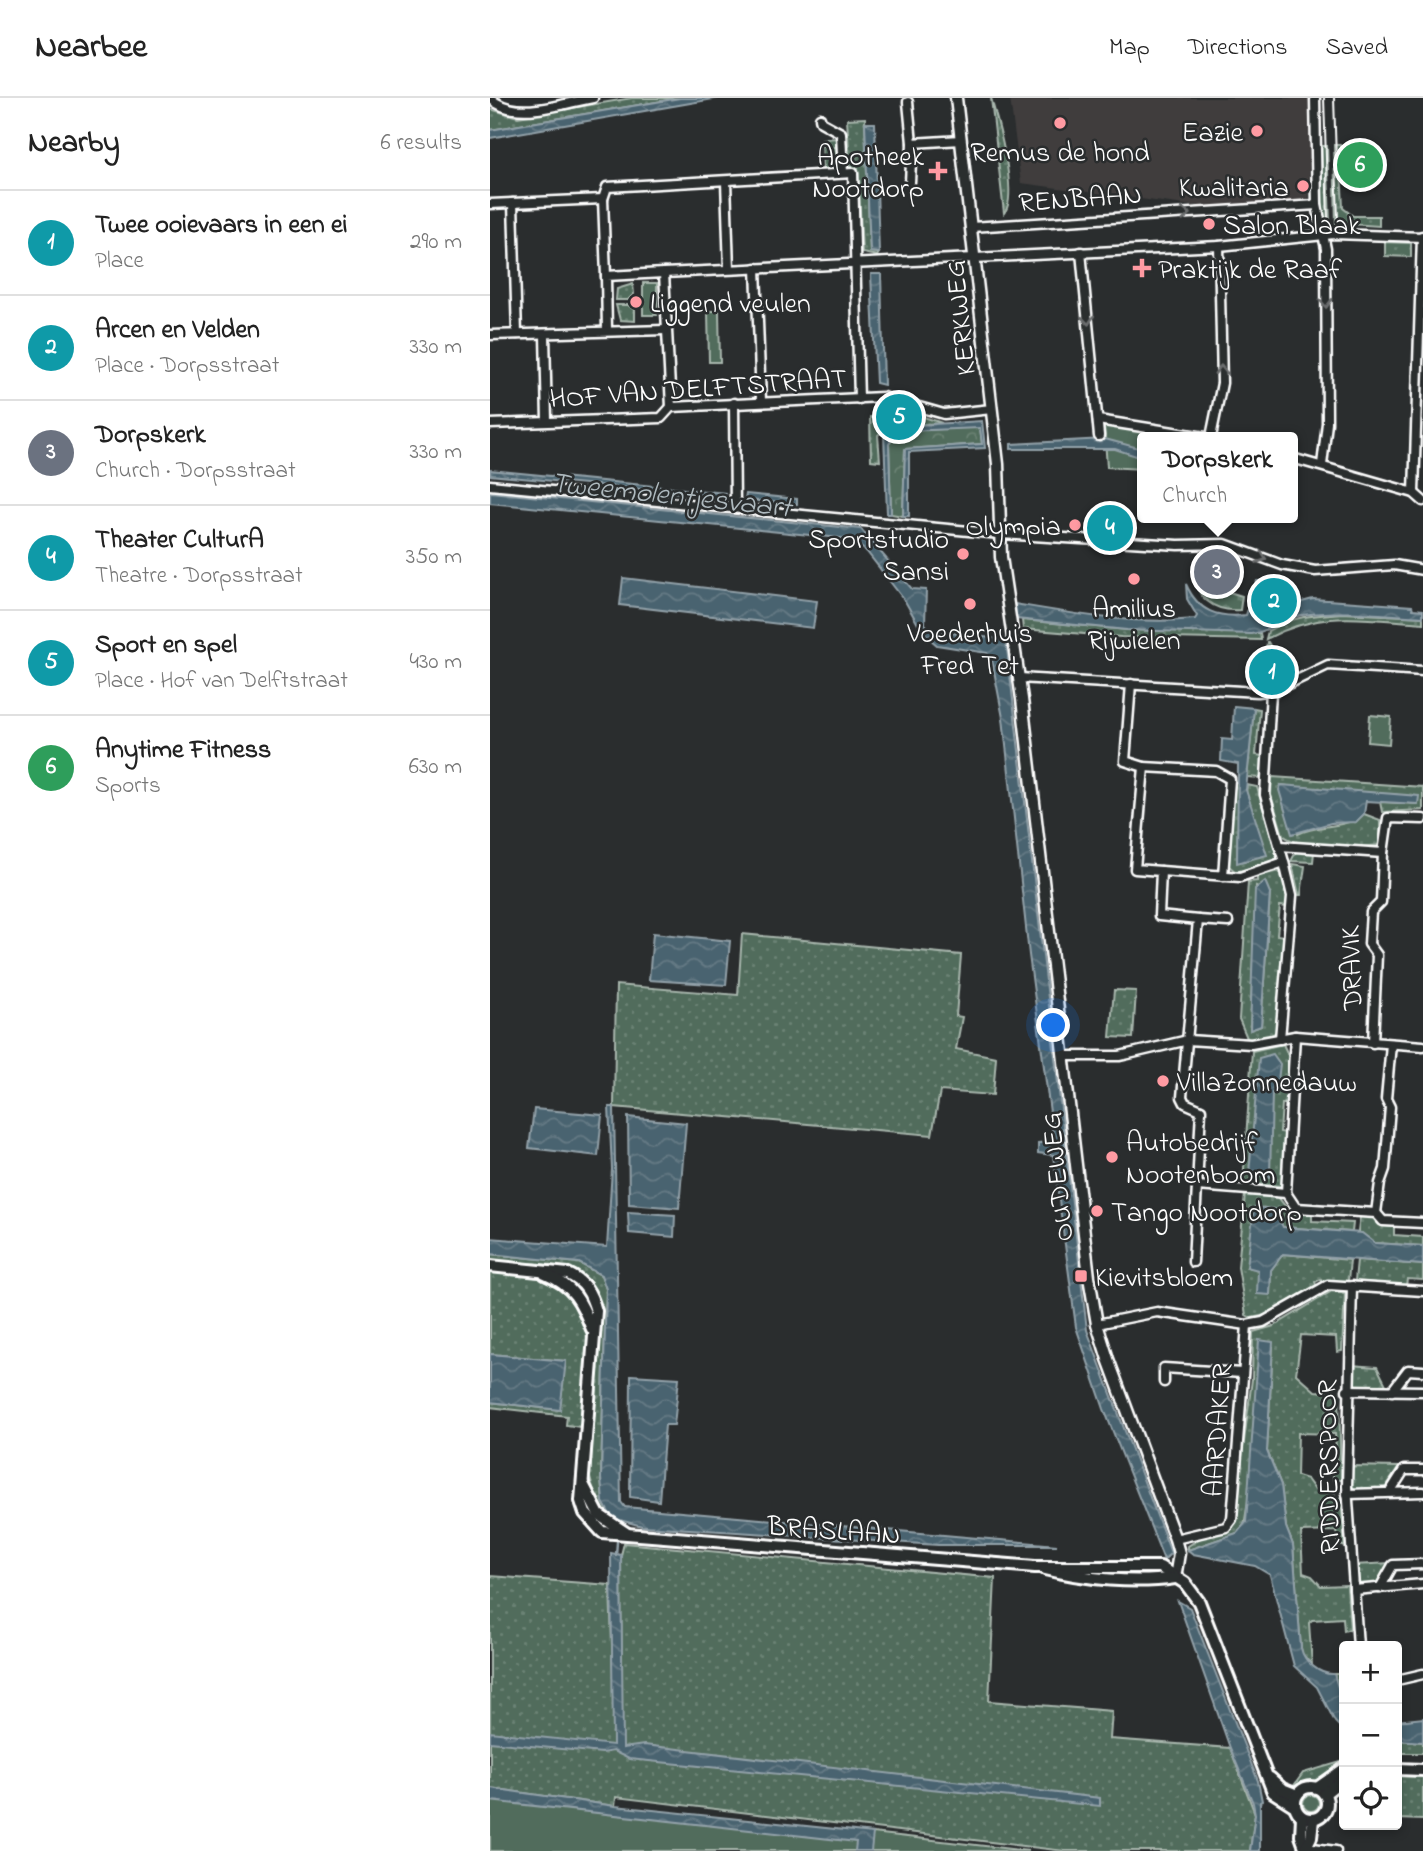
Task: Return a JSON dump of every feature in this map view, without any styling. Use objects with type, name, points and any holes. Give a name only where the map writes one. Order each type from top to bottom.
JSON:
[{"type":"main road","name":"BRASLAAN","points":[[490,1266],[536,1271],[572,1288],[583,1304],[592,1329],[583,1484],[599,1515],[629,1534],[1035,1567],[1160,1567],[1175,1578]]},
{"type":"main road","points":[[1175,1578],[1185,1583],[1199,1602],[1277,1796],[1296,1800],[1308,1818],[1311,1837],[1304,1849]]},
{"type":"main road","points":[[1402,1769],[1423,1770]]},
{"type":"main road","points":[[1321,1791],[1339,1774]]},
{"type":"main road","points":[[1296,1800],[1306,1788],[1321,1791],[1339,1781]]},
{"type":"main road","points":[[1308,1818],[1326,1810],[1321,1791]]},
{"type":"street","points":[[490,98],[505,109],[520,110],[593,98]]},
{"type":"street","name":"KERKWEG","points":[[956,98],[992,409],[1001,503],[1000,534]]},
{"type":"street","points":[[1315,98],[1317,205],[1326,249],[1327,423],[1322,465]]},
{"type":"street","points":[[908,102],[912,143],[910,182]]},
{"type":"street","points":[[820,118],[821,122],[841,133],[843,173]]},
{"type":"street","points":[[912,143],[961,140]]},
{"type":"street","points":[[607,330],[604,199],[607,187],[853,173],[859,398]]},
{"type":"street","points":[[726,181],[729,269]]},
{"type":"street","points":[[490,204],[604,199]]},
{"type":"street","points":[[513,203],[517,334]]},
{"type":"street","name":"RENBAAN","points":[[971,228],[1317,205]]},
{"type":"street","points":[[606,276],[1219,246],[1321,235],[1422,236],[1414,493]]},
{"type":"street","points":[[1212,432],[1222,383],[1219,246]]},
{"type":"street","points":[[1081,252],[1099,436]]},
{"type":"street","points":[[756,268],[761,401]]},
{"type":"street","points":[[664,273],[671,407]]},
{"type":"street","points":[[490,335],[665,330]]},
{"type":"street","points":[[545,335],[547,421]]},
{"type":"street","name":"HOF VAN DELFTSTRAAT","points":[[490,424],[661,418],[671,407],[883,397],[944,414],[992,409]]},
{"type":"street","points":[[733,403],[735,507]]},
{"type":"street","points":[[1098,419],[1175,432]]},
{"type":"street","points":[[1298,459],[1414,493],[1423,501]]},
{"type":"street","points":[[490,485],[1000,534],[1178,545],[1225,544],[1282,565],[1315,571],[1394,565],[1423,570]]},
{"type":"street","name":"OUDEWEG","points":[[1000,534],[1065,1056],[1089,1277],[1097,1324],[1175,1539],[1179,1553],[1175,1578]]},
{"type":"street","points":[[1019,678],[1271,692],[1328,665],[1423,671]]},
{"type":"street","points":[[1130,684],[1125,761],[1129,765],[1216,771],[1230,779],[1223,876]]},
{"type":"street","points":[[1271,692],[1265,795],[1292,896],[1280,1039]]},
{"type":"street","points":[[1144,766],[1135,869],[1240,877],[1284,862]]},
{"type":"street","name":"DRAVIK","points":[[1373,1043],[1377,955],[1369,944],[1371,912],[1381,902],[1388,818],[1423,819]]},
{"type":"street","points":[[1280,846],[1383,853]]},
{"type":"street","points":[[1161,871],[1158,916],[1228,922]]},
{"type":"street","points":[[1193,1262],[1201,1110],[1185,1103],[1182,1097],[1198,920]]},
{"type":"street","points":[[1065,1056],[1120,1056],[1188,1040],[1251,1044],[1295,1036],[1423,1046]]},
{"type":"street","points":[[1295,1036],[1286,1193],[1296,1208],[1376,1213],[1383,1221],[1423,1223]]},
{"type":"street","points":[[1376,1213],[1388,1132],[1390,1107],[1386,1100],[1391,1044]]},
{"type":"street","points":[[1197,1186],[1286,1193]]},
{"type":"street","points":[[1097,1324],[1157,1312],[1247,1325],[1263,1322],[1328,1285],[1423,1291]]},
{"type":"street","name":"RIDDERSPOOR","points":[[1352,1286],[1347,1494],[1358,1641]]},
{"type":"street","name":"AARDAKER","points":[[1175,1539],[1230,1524],[1247,1325]]},
{"type":"street","points":[[1164,1382],[1164,1368],[1242,1373]]},
{"type":"street","points":[[1392,1391],[1408,1370],[1423,1371]]},
{"type":"street","points":[[1348,1390],[1423,1391]]},
{"type":"street","points":[[1390,1492],[1404,1469],[1423,1470]]},
{"type":"street","points":[[1347,1494],[1423,1492]]},
{"type":"street","points":[[1380,1588],[1393,1565],[1423,1564]]},
{"type":"street","points":[[1354,1591],[1423,1584]]},
{"type":"street","points":[[1402,1679],[1423,1674]]},
{"type":"street","points":[[1304,1849],[1336,1851]]},
{"type":"shaded area","points":[[1010,98],[1310,98],[1309,203],[1193,206],[1021,183]]},
{"type":"green space","points":[[632,98],[680,98],[490,130],[490,109],[518,117]]},
{"type":"green space","points":[[991,98],[1008,175],[1008,204],[1004,213]]},
{"type":"green space","points":[[865,118],[870,252],[879,253],[877,256],[862,253],[858,168],[850,167],[847,119]]},
{"type":"green space","points":[[838,138],[835,147],[839,148],[840,168],[832,164],[832,168],[823,169],[822,139]]},
{"type":"green space","points":[[1334,145],[1340,145],[1343,208],[1353,216],[1379,216],[1379,226],[1336,223]]},
{"type":"green space","points":[[1321,146],[1327,146],[1330,223],[1323,223]]},
{"type":"green space","points":[[1385,242],[1411,243],[1411,257],[1385,256]]},
{"type":"green space","points":[[643,283],[657,283],[657,315],[643,315]]},
{"type":"green space","points":[[633,284],[634,294],[628,300],[616,300],[617,289]]},
{"type":"green space","points":[[616,305],[628,305],[635,310],[635,321],[620,320]]},
{"type":"green space","points":[[708,311],[719,311],[720,362],[709,362]]},
{"type":"green space","points":[[882,405],[942,423],[894,426],[878,435],[880,461],[871,460],[870,417],[884,415]]},
{"type":"green space","points":[[1104,425],[1147,432],[1137,432],[1137,469],[1107,467]]},
{"type":"green space","points":[[980,427],[982,444],[905,449],[903,516],[891,514],[889,444],[894,435],[905,431]]},
{"type":"green space","points":[[1196,569],[1226,591],[1242,596],[1240,610],[1222,608],[1207,601],[1197,588]]},
{"type":"green space","points":[[1342,613],[1423,617],[1423,623],[1343,618],[1306,623],[1266,639],[1268,631],[1286,622]]},
{"type":"green space","points":[[1022,620],[1127,630],[1260,633],[1261,640],[1121,637],[1023,629]]},
{"type":"green space","points":[[1267,642],[1286,675],[1262,687]]},
{"type":"green space","points":[[1254,708],[1260,709],[1256,755],[1263,756],[1261,778],[1247,777]]},
{"type":"green space","points":[[1370,715],[1391,717],[1389,744],[1368,742]]},
{"type":"green space","points":[[1272,777],[1423,787],[1423,810],[1382,812],[1380,802],[1418,804],[1281,785],[1298,834],[1350,822],[1364,814],[1380,820],[1380,845],[1343,847],[1301,843],[1283,835],[1271,795]]},
{"type":"green space","points":[[1234,781],[1239,782],[1237,863],[1247,785],[1257,787],[1277,857],[1274,861],[1236,872],[1229,866]]},
{"type":"green space","points":[[1297,850],[1314,852],[1313,862],[1291,861]]},
{"type":"green space","points":[[1292,864],[1305,866],[1301,895],[1299,895]]},
{"type":"green space","points":[[1279,871],[1288,893],[1287,907],[1280,906],[1277,935],[1284,936],[1277,1031],[1267,1037],[1254,1039],[1247,1038],[1239,1019],[1248,882],[1257,881],[1257,876]],"holes":[[[1256,886],[1270,893],[1261,1026],[1250,1030]]]},
{"type":"green space","points":[[742,934],[961,955],[956,1016],[962,1017],[956,1049],[996,1057],[993,1095],[940,1091],[932,1135],[614,1107],[616,985],[738,995]]},
{"type":"green space","points":[[1114,990],[1136,991],[1133,1038],[1110,1037]]},
{"type":"green space","points":[[1283,1044],[1289,1057],[1288,1104],[1282,1104],[1280,1132],[1286,1133],[1283,1183],[1281,1186],[1243,1183],[1252,1051]]},
{"type":"green space","points":[[1245,1194],[1278,1197],[1289,1211],[1312,1213],[1312,1221],[1353,1223],[1352,1232],[1282,1227],[1247,1267],[1258,1269],[1270,1294],[1271,1270],[1283,1254],[1350,1260],[1348,1281],[1323,1282],[1321,1279],[1315,1282],[1316,1285],[1266,1315],[1251,1318],[1246,1315],[1238,1267]]},
{"type":"green space","points":[[1360,1216],[1372,1217],[1379,1225],[1394,1227],[1394,1235],[1423,1237],[1423,1246],[1374,1243],[1358,1232]]},
{"type":"green space","points":[[490,1254],[579,1263],[601,1275],[606,1289],[601,1478],[603,1502],[612,1518],[598,1504],[590,1478],[600,1313],[595,1295],[586,1281],[559,1267],[490,1261]]},
{"type":"green space","points":[[1357,1260],[1423,1265],[1423,1280],[1407,1279],[1406,1286],[1355,1281]]},
{"type":"green space","points":[[490,1271],[548,1278],[564,1287],[575,1301],[583,1317],[587,1353],[581,1427],[566,1425],[567,1416],[490,1407],[490,1402],[559,1410],[565,1361],[490,1354]]},
{"type":"green space","points":[[1332,1291],[1345,1293],[1342,1351],[1337,1352],[1336,1337],[1301,1335],[1296,1374],[1315,1391],[1339,1393],[1341,1480],[1333,1480],[1333,1465],[1337,1464],[1335,1434],[1298,1433],[1297,1476],[1307,1479],[1315,1490],[1334,1490],[1335,1498],[1341,1498],[1345,1547],[1338,1544],[1336,1531],[1301,1532],[1303,1573],[1312,1576],[1321,1586],[1347,1585],[1350,1629],[1344,1631],[1343,1618],[1312,1620],[1309,1623],[1312,1665],[1302,1654],[1293,1545],[1286,1527],[1281,1485],[1267,1451],[1273,1346],[1244,1526],[1237,1533],[1188,1550],[1188,1546],[1202,1537],[1231,1528],[1234,1520],[1252,1379],[1253,1332],[1274,1326]]},
{"type":"green space","points":[[1351,1365],[1377,1367],[1387,1387],[1353,1385]]},
{"type":"green space","points":[[1350,1466],[1399,1467],[1385,1488],[1357,1491],[1350,1485]]},
{"type":"green space","points":[[624,1543],[995,1578],[989,1701],[1112,1711],[1110,1739],[1230,1748],[1255,1814],[1250,1851],[1065,1851],[616,1797],[615,1806],[490,1788],[490,1576],[610,1585],[613,1675],[622,1748],[621,1555]]},
{"type":"green space","points":[[1390,1563],[1376,1585],[1361,1586],[1355,1581],[1354,1565]]},
{"type":"green space","points":[[1334,1674],[1339,1674],[1339,1690]]},
{"type":"green space","points":[[1402,1740],[1423,1742],[1423,1753],[1402,1753]]},
{"type":"green space","points":[[1339,1762],[1339,1769],[1317,1782],[1293,1787],[1303,1773]]},
{"type":"green space","points":[[1423,1774],[1423,1820],[1402,1819],[1402,1775]]},
{"type":"green space","points":[[1311,1795],[1317,1797],[1317,1809],[1311,1811],[1305,1809],[1303,1803],[1305,1797]]},
{"type":"green space","points":[[490,1799],[858,1837],[873,1833],[1028,1851],[490,1851]]},
{"type":"water","points":[[680,98],[719,98],[490,138],[490,130]]},
{"type":"water","points":[[865,123],[875,123],[879,253],[870,252]]},
{"type":"water","points":[[871,274],[881,274],[884,385],[876,383]]},
{"type":"water","points":[[982,421],[985,448],[909,452],[909,516],[903,516],[905,449],[982,444],[980,428],[905,431],[894,435],[889,444],[891,514],[887,514],[884,434],[900,426]]},
{"type":"water","points":[[1105,439],[1137,447],[1137,456],[1115,449],[1011,449],[1011,444]]},
{"type":"water","points":[[490,470],[725,493],[725,497],[490,475]]},
{"type":"water","points":[[490,492],[861,529],[912,589],[926,590],[925,624],[930,630],[1006,640],[1087,1330],[1171,1553],[1164,1560],[1104,1409],[1076,1327],[1053,1155],[1038,1153],[1038,1143],[1054,1142],[1029,955],[1003,718],[992,660],[987,653],[937,645],[923,633],[905,601],[867,552],[850,539],[490,503]]},
{"type":"water","points":[[746,494],[797,499],[797,504],[745,500]]},
{"type":"water","points":[[623,578],[817,601],[813,628],[620,605]]},
{"type":"water","points":[[1257,581],[1260,581],[1255,614],[1313,599],[1412,606],[1413,609],[1423,610],[1423,617],[1317,613],[1295,617],[1251,634],[1127,630],[1016,619],[1015,604],[1127,620],[1195,619],[1197,616],[1187,599],[1186,584],[1196,601],[1210,611],[1226,615],[1246,615]]},
{"type":"water","points":[[1234,706],[1254,708],[1246,790],[1267,855],[1237,863],[1238,764],[1221,761],[1222,739],[1232,740]]},
{"type":"water","points":[[1281,785],[1419,796],[1418,804],[1366,801],[1364,814],[1356,822],[1331,823],[1292,834],[1279,790]]},
{"type":"water","points":[[1265,881],[1270,893],[1261,1026],[1250,1030],[1255,889]]},
{"type":"water","points":[[653,933],[730,941],[726,985],[649,980]]},
{"type":"water","points":[[1273,1054],[1280,1064],[1277,1089],[1272,1093],[1270,1177],[1249,1174],[1259,1058]]},
{"type":"water","points":[[609,1107],[614,1107],[621,1502],[625,1507],[1057,1545],[938,1545],[642,1526],[612,1518],[603,1502],[601,1478],[606,1289],[601,1275],[579,1263],[490,1254],[490,1238],[607,1247],[612,1169]]},
{"type":"water","points":[[534,1109],[602,1115],[598,1156],[529,1148]]},
{"type":"water","points":[[628,1117],[686,1123],[679,1208],[629,1204]]},
{"type":"water","points":[[1254,1207],[1274,1209],[1283,1227],[1362,1233],[1375,1243],[1423,1246],[1423,1265],[1283,1254],[1271,1270],[1270,1295],[1257,1294],[1258,1270],[1247,1267]]},
{"type":"water","points":[[628,1212],[675,1215],[674,1237],[629,1233]]},
{"type":"water","points":[[1259,1340],[1273,1342],[1267,1451],[1281,1485],[1286,1527],[1293,1545],[1301,1648],[1313,1667],[1334,1674],[1339,1690],[1339,1726],[1317,1687],[1294,1666],[1270,1575],[1255,1566],[1193,1554],[1188,1550],[1237,1533],[1246,1522]]},
{"type":"water","points":[[490,1354],[566,1361],[560,1410],[490,1402]]},
{"type":"water","points":[[631,1375],[679,1378],[674,1425],[665,1425],[659,1501],[630,1497]]},
{"type":"water","points":[[611,1553],[621,1555],[623,1748],[644,1745],[1100,1798],[1100,1806],[629,1759],[613,1751],[602,1753],[490,1742],[490,1732],[613,1745]]},
{"type":"water","points":[[1178,1601],[1190,1608],[1258,1781],[1262,1801],[1260,1851],[1250,1851],[1255,1814],[1253,1803],[1230,1748]]},
{"type":"water","points":[[1423,1718],[1423,1742],[1402,1740],[1402,1720]]},
{"type":"water","points":[[490,1788],[615,1806],[873,1833],[871,1851],[855,1851],[856,1842],[490,1801]]},
{"type":"waterway","points":[[616,1555],[617,1542]]},
{"type":"tram line","points":[[1324,98],[1328,220]]},
{"type":"tram line","points":[[1334,98],[1338,220]]},
{"type":"place","name":"Remus de hond","points":[[1060,123]]},
{"type":"place","name":"Eazie","points":[[1257,131]]},
{"type":"place","name":"Anytime Fitness","points":[[1360,165]]},
{"type":"place","name":"Apotheek Nootdorp","points":[[938,171]]},
{"type":"place","name":"Kwalitaria","points":[[1303,186]]},
{"type":"place","name":"Salon Blaak","points":[[1209,224]]},
{"type":"place","name":"Praktijk de Raaf","points":[[1142,268]]},
{"type":"place","name":"Liggend veulen","points":[[636,302]]},
{"type":"place","name":"Sport en spel","points":[[899,417]]},
{"type":"place","name":"Olympia","points":[[1075,525]]},
{"type":"place","name":"Theater CulturA","points":[[1110,528]]},
{"type":"place","name":"Sportstudio Sansi","points":[[963,554]]},
{"type":"place","name":"Dorpskerk","points":[[1217,572]]},
{"type":"place","name":"Amilius Rijwielen","points":[[1134,579]]},
{"type":"place","name":"Arcen en Velden","points":[[1274,601]]},
{"type":"place","name":"Voederhuis Fred Tet","points":[[970,604]]},
{"type":"place","name":"Twee ooievaars in een ei","points":[[1272,672]]},
{"type":"place","name":"VillaZonnedauw","points":[[1163,1081]]},
{"type":"place","name":"Autobedrijf Nootenboom","points":[[1112,1157]]},
{"type":"place","name":"Tango Nootdorp","points":[[1097,1211]]},
{"type":"place","name":"Kievitsbloem","points":[[1081,1276]]},
{"type":"water label","name":"Tweemolentjesvaart","points":[[671,494]]}]
